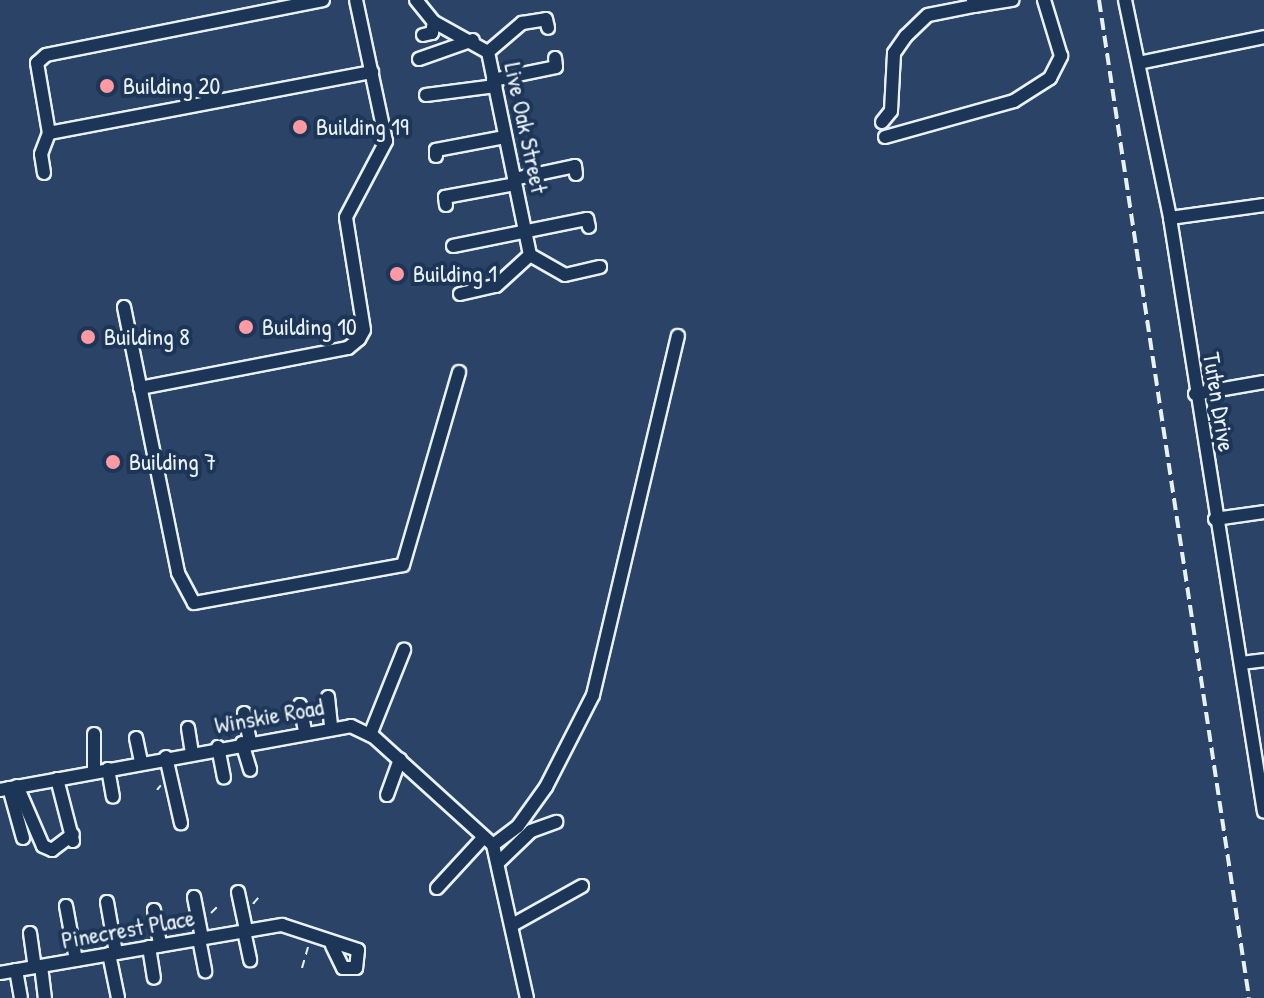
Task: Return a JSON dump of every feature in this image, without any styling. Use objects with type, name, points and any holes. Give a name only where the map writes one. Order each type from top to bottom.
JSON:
[{"type":"street","points":[[44,173],[41,154],[49,133],[37,63],[46,55],[323,0]]},
{"type":"street","points":[[140,388],[348,348],[359,339],[364,330],[346,217],[386,141],[356,0]]},
{"type":"street","name":"Live Oak Street","points":[[416,0],[434,22],[473,40],[488,52],[530,255]]},
{"type":"street","points":[[882,122],[891,111],[894,53],[916,24],[973,3],[1013,0]]},
{"type":"street","points":[[885,137],[1014,101],[1050,78],[1061,56],[1044,0]]},
{"type":"street","name":"Tuten Drive","points":[[1125,0],[1170,218],[1195,394],[1263,812]]},
{"type":"street","points":[[488,52],[522,23],[546,19],[548,28]]},
{"type":"street","points":[[423,35],[432,33],[434,22]]},
{"type":"street","points":[[1139,63],[1264,37]]},
{"type":"street","points":[[419,59],[473,40]]},
{"type":"street","points":[[426,95],[494,83],[556,67],[555,58]]},
{"type":"street","points":[[49,133],[372,72]]},
{"type":"street","points":[[436,156],[436,150],[505,137]]},
{"type":"street","points":[[445,197],[575,166],[576,174]]},
{"type":"street","points":[[1170,218],[1264,205]]},
{"type":"street","points":[[454,246],[587,218]]},
{"type":"street","points":[[460,294],[496,286],[530,255],[565,275],[600,267]]},
{"type":"street","points":[[124,307],[178,573],[194,603],[403,565],[459,372]]},
{"type":"street","points":[[437,888],[488,841],[518,826],[546,787],[593,695],[678,336]]},
{"type":"street","points":[[1195,394],[1264,382]]},
{"type":"street","points":[[1215,519],[1264,512]]},
{"type":"street","points":[[370,735],[404,650]]},
{"type":"street","points":[[1241,663],[1264,660]]},
{"type":"street","points":[[328,697],[331,726]]},
{"type":"street","points":[[300,705],[305,731]]},
{"type":"street","points":[[244,713],[250,770]]},
{"type":"street","name":"Winskie Road","points":[[9,788],[94,771],[116,772],[141,762],[331,726],[370,735],[488,841],[500,861],[527,998]]},
{"type":"street","points":[[188,728],[192,753]]},
{"type":"street","points":[[94,734],[94,771]]},
{"type":"street","points":[[136,738],[141,762]]},
{"type":"street","points":[[218,747],[224,777]]},
{"type":"street","points":[[166,757],[181,823]]},
{"type":"street","points":[[387,795],[400,759]]},
{"type":"street","points":[[113,797],[116,772]]},
{"type":"street","points":[[9,788],[43,846],[52,850],[73,837],[57,779]]},
{"type":"street","points":[[9,788],[23,838]]},
{"type":"street","points":[[500,861],[531,831],[556,822]]},
{"type":"street","points":[[514,924],[582,886]]},
{"type":"street","points":[[238,892],[250,960]]},
{"type":"street","points":[[194,897],[205,971]]},
{"type":"street","points":[[107,902],[118,998]]},
{"type":"street","points":[[66,906],[76,960]]},
{"type":"street","points":[[154,910],[154,978]]},
{"type":"street","name":"Pinecrest Place","points":[[0,973],[264,928],[312,935],[332,945]]},
{"type":"street","points":[[30,933],[45,998]]},
{"type":"street","points":[[16,970],[21,998]]},
{"type":"path","points":[[197,914],[217,912],[219,905]]},
{"type":"path","points":[[302,968],[312,935]]},
{"type":"railway","points":[[1099,0],[1249,998]]},
{"type":"place","name":"Building 20","points":[[107,86]]},
{"type":"place","name":"Building 19","points":[[300,127]]},
{"type":"place","name":"Building 1","points":[[397,274]]},
{"type":"place","name":"Building 10","points":[[246,327]]},
{"type":"place","name":"Building 8","points":[[88,337]]},
{"type":"place","name":"Building 7","points":[[113,462]]}]
